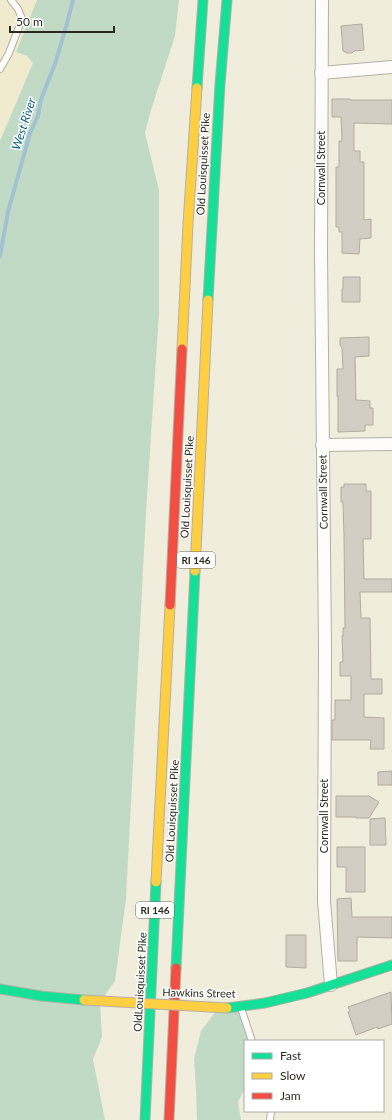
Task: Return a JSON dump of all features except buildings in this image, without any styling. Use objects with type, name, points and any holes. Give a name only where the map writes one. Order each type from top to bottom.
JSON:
[{"type":"main road","name":"Old Louisquisset Pike","points":[[166,701],[188,224],[194,116],[203,0]]},
{"type":"main road","name":"Old Louisquisset Pike","points":[[170,1120],[211,235],[220,91],[228,0]]},
{"type":"main road","name":"OldLouisquisset Pike","points":[[145,1120],[166,701]]},
{"type":"main road","name":"Hawkins Street","points":[[0,989],[41,996],[84,1000],[227,1008],[265,1003],[307,993],[392,965]]},
{"type":"street","name":"Cornwall Street","points":[[322,0],[321,262],[325,647],[324,901],[331,985]]},
{"type":"street","points":[[321,73],[392,68]]},
{"type":"street","points":[[322,445],[392,444]]},
{"type":"lane","points":[[0,69],[9,53],[22,19],[18,9],[11,0]]},
{"type":"lane","points":[[240,1006],[252,1040]]},
{"type":"shaded area","points":[[0,0],[37,0],[17,52],[27,56],[33,63],[0,141]]},
{"type":"green space","points":[[37,0],[179,0],[175,36],[145,133],[159,190],[159,313],[146,512],[126,899],[115,981],[100,1002],[102,1037],[93,1059],[105,1120],[0,1120],[0,141],[33,63],[27,56],[16,52]]},
{"type":"green space","points":[[242,1007],[252,1040],[244,1040],[244,1092],[238,1102],[241,1120],[197,1120],[194,1059],[201,1031],[217,1010]]},
{"type":"waterway","name":"West River","points":[[0,256],[8,212],[30,133],[38,116],[41,99],[55,64],[73,0]]},
{"type":"traffic: fast","points":[[197,88],[203,0]]},
{"type":"traffic: fast","points":[[208,300],[220,84],[227,0]]},
{"type":"traffic: fast","points":[[176,968],[195,571]]},
{"type":"traffic: fast","points":[[145,1120],[156,882]]},
{"type":"traffic: fast","points":[[227,1008],[265,1003],[307,993],[392,965]]},
{"type":"traffic: fast","points":[[0,989],[41,996],[84,1000]]},
{"type":"traffic: slow","points":[[182,349],[197,88]]},
{"type":"traffic: slow","points":[[195,571],[208,300]]},
{"type":"traffic: slow","points":[[156,882],[170,605]]},
{"type":"traffic: slow","points":[[84,1000],[227,1008]]},
{"type":"traffic: jam","points":[[170,605],[182,349]]},
{"type":"traffic: jam","points":[[169,1120],[176,968]]}]
